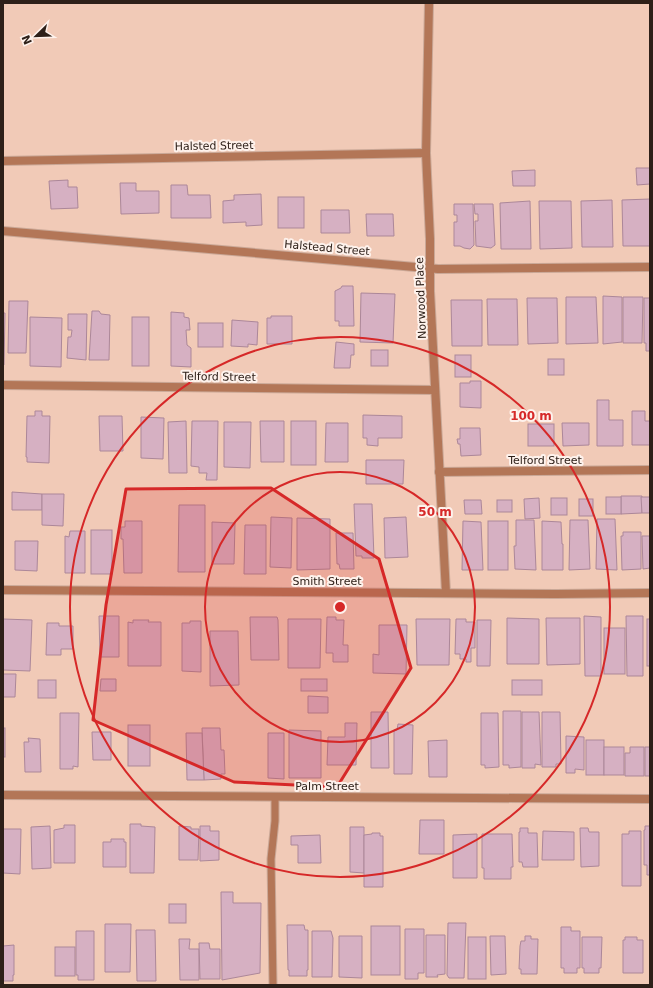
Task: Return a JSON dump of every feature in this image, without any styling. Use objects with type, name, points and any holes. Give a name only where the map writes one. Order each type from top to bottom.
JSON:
[{"type":"street","name":"Norwood Place","points":[[429,3],[426,153],[435,390],[446,593]]},
{"type":"street","name":"Halsted Street","points":[[3,162],[426,153]]},
{"type":"street","name":"Halstead Street","points":[[3,231],[430,268],[650,267]]},
{"type":"street","name":"Telford Street","points":[[3,385],[435,390]]},
{"type":"street","name":"Telford Street","points":[[440,472],[650,470]]},
{"type":"street","name":"Smith Street","points":[[3,590],[650,593]]},
{"type":"street","name":"Palm Street","points":[[3,795],[650,799]]},
{"type":"lane","points":[[273,985],[271,859],[275,821],[275,797]]},
{"type":"highlighted area","points":[[271,488],[379,559],[411,668],[337,787],[234,782],[93,720],[106,605],[126,489]]},
{"type":"building","points":[[636,168],[650,168],[650,184],[637,185]]},
{"type":"building","points":[[535,170],[535,186],[513,186],[512,171]]},
{"type":"building","points":[[68,180],[68,187],[77,187],[78,208],[51,209],[49,181]]},
{"type":"building","points":[[120,183],[136,183],[136,191],[159,191],[159,213],[121,214]]},
{"type":"building","points":[[171,185],[187,185],[188,195],[210,195],[211,218],[171,218]]},
{"type":"building","points":[[261,194],[262,225],[246,226],[246,222],[223,223],[223,201],[234,200],[234,195]]},
{"type":"building","points":[[278,197],[304,197],[304,228],[278,228]]},
{"type":"building","points":[[650,199],[650,246],[623,246],[622,200]]},
{"type":"building","points":[[612,200],[613,247],[582,247],[581,201]]},
{"type":"building","points":[[530,201],[531,249],[501,249],[500,203]]},
{"type":"building","points":[[539,201],[571,201],[572,248],[540,249]]},
{"type":"building","points":[[454,204],[473,204],[474,245],[470,249],[454,246],[454,222],[457,222],[457,215],[454,215]]},
{"type":"building","points":[[474,204],[493,204],[495,245],[491,248],[476,246],[475,221],[478,221],[478,214],[475,214]]},
{"type":"building","points":[[321,210],[349,210],[350,233],[321,233]]},
{"type":"building","points":[[366,214],[393,214],[394,236],[367,236]]},
{"type":"building","points":[[342,286],[353,286],[354,326],[339,326],[339,321],[335,321],[335,291]]},
{"type":"building","points":[[361,293],[395,294],[393,343],[360,342]]},
{"type":"building","points":[[603,296],[622,297],[622,342],[603,344]]},
{"type":"building","points":[[566,297],[596,297],[598,343],[566,344]]},
{"type":"building","points":[[623,297],[643,297],[642,343],[623,343]]},
{"type":"building","points":[[527,298],[557,298],[558,343],[528,344]]},
{"type":"building","points":[[644,298],[650,298],[650,351],[646,351],[646,343],[644,343]]},
{"type":"building","points":[[487,299],[517,299],[518,345],[488,345]]},
{"type":"building","points":[[451,300],[482,300],[482,346],[452,346]]},
{"type":"building","points":[[9,301],[28,301],[26,353],[8,353]]},
{"type":"building","points":[[92,311],[99,311],[101,314],[110,315],[109,360],[89,360]]},
{"type":"building","points":[[171,312],[184,313],[184,317],[189,318],[190,330],[186,330],[187,345],[191,348],[191,367],[171,366]]},
{"type":"building","points":[[3,313],[5,313],[4,365],[3,365]]},
{"type":"building","points":[[68,314],[87,314],[86,360],[67,358],[68,337],[71,337],[72,330],[68,330]]},
{"type":"building","points":[[271,316],[292,316],[292,344],[267,344],[267,318],[271,318]]},
{"type":"building","points":[[30,317],[62,318],[61,367],[30,366]]},
{"type":"building","points":[[132,317],[149,317],[149,366],[132,366]]},
{"type":"building","points":[[232,320],[258,322],[257,345],[248,344],[248,347],[231,346]]},
{"type":"building","points":[[198,323],[223,323],[223,347],[198,347]]},
{"type":"building","points":[[336,342],[354,344],[354,355],[351,355],[350,368],[334,368]]},
{"type":"building","points":[[371,350],[388,350],[388,366],[371,366]]},
{"type":"building","points":[[455,355],[471,355],[471,377],[455,377]]},
{"type":"building","points":[[548,359],[564,359],[564,375],[548,375]]},
{"type":"building","points":[[470,381],[481,381],[481,408],[460,407],[460,383],[470,383]]},
{"type":"building","points":[[597,400],[609,400],[609,420],[623,420],[623,446],[597,446]]},
{"type":"building","points":[[35,411],[42,411],[42,416],[50,416],[49,463],[27,462],[27,416],[35,416]]},
{"type":"building","points":[[632,411],[645,411],[645,421],[650,421],[650,445],[632,445]]},
{"type":"building","points":[[363,415],[402,416],[402,438],[378,438],[378,446],[367,445],[367,438],[363,438]]},
{"type":"building","points":[[99,416],[122,416],[123,451],[100,451]]},
{"type":"building","points":[[141,417],[164,418],[163,459],[141,458]]},
{"type":"building","points":[[186,421],[187,473],[169,473],[168,422]]},
{"type":"building","points":[[192,421],[218,421],[217,480],[206,480],[207,473],[199,473],[199,467],[191,466]]},
{"type":"building","points":[[260,421],[284,421],[284,462],[261,462]]},
{"type":"building","points":[[291,421],[316,421],[316,465],[291,465]]},
{"type":"building","points":[[224,422],[251,422],[250,468],[224,467]]},
{"type":"building","points":[[326,423],[348,423],[348,462],[325,462]]},
{"type":"building","points":[[562,423],[589,423],[589,445],[563,446]]},
{"type":"building","points":[[528,424],[554,424],[554,446],[528,446]]},
{"type":"building","points":[[460,428],[480,428],[481,455],[461,456],[460,444],[458,444],[457,439],[460,439]]},
{"type":"building","points":[[366,460],[404,460],[403,484],[366,484]]},
{"type":"building","points":[[12,492],[42,494],[42,510],[12,510]]},
{"type":"building","points":[[42,494],[64,494],[63,526],[42,525]]},
{"type":"building","points":[[621,496],[642,496],[642,513],[621,514]]},
{"type":"building","points":[[606,497],[621,497],[621,514],[606,514]]},
{"type":"building","points":[[641,497],[650,497],[650,513],[642,513]]},
{"type":"building","points":[[539,498],[540,518],[525,519],[524,499]]},
{"type":"building","points":[[551,498],[567,498],[567,515],[551,515]]},
{"type":"building","points":[[579,499],[593,499],[593,516],[579,516]]},
{"type":"building","points":[[464,500],[481,500],[482,514],[465,514]]},
{"type":"building","points":[[497,500],[512,500],[512,512],[497,512]]},
{"type":"building","points":[[354,504],[372,504],[374,558],[362,558],[362,556],[356,556]]},
{"type":"building","points":[[179,505],[205,505],[205,572],[178,572]]},
{"type":"building","points":[[271,517],[292,518],[291,568],[270,567]]},
{"type":"building","points":[[406,517],[408,557],[385,558],[384,518]]},
{"type":"building","points":[[297,518],[330,519],[330,569],[297,570]]},
{"type":"building","points":[[597,519],[615,519],[617,570],[596,569]]},
{"type":"building","points":[[516,520],[534,520],[536,570],[515,569],[514,546],[516,546]]},
{"type":"building","points":[[570,520],[588,520],[590,569],[569,570]]},
{"type":"building","points":[[125,521],[142,521],[142,573],[124,573],[123,539],[121,539],[121,527],[125,527]]},
{"type":"building","points":[[463,521],[481,522],[483,570],[462,570]]},
{"type":"building","points":[[488,521],[508,521],[508,570],[488,570]]},
{"type":"building","points":[[542,521],[561,522],[563,570],[542,570]]},
{"type":"building","points":[[212,522],[235,523],[234,564],[212,564]]},
{"type":"building","points":[[245,525],[266,525],[266,574],[244,574]]},
{"type":"building","points":[[91,530],[112,530],[112,574],[91,574]]},
{"type":"building","points":[[70,531],[85,531],[85,573],[65,573],[65,536],[69,537]]},
{"type":"building","points":[[623,532],[641,532],[641,569],[622,570],[621,536],[623,536]]},
{"type":"building","points":[[336,533],[353,533],[354,569],[340,569],[339,564],[337,564]]},
{"type":"building","points":[[642,536],[650,536],[650,568],[643,569]]},
{"type":"building","points":[[15,541],[38,541],[37,571],[15,570]]},
{"type":"building","points":[[99,616],[119,616],[119,657],[100,657]]},
{"type":"building","points":[[584,616],[601,617],[601,676],[585,676]]},
{"type":"building","points":[[626,616],[643,616],[643,676],[627,676]]},
{"type":"building","points":[[250,617],[277,617],[279,660],[251,660]]},
{"type":"building","points":[[327,617],[336,617],[336,620],[344,620],[343,645],[348,645],[348,662],[333,662],[333,653],[326,653]]},
{"type":"building","points":[[507,618],[539,619],[539,664],[507,664]]},
{"type":"building","points":[[546,618],[580,618],[580,664],[547,665]]},
{"type":"building","points":[[3,619],[32,620],[30,671],[3,670]]},
{"type":"building","points":[[288,619],[321,619],[320,668],[288,668]]},
{"type":"building","points":[[416,619],[450,619],[449,665],[417,665]]},
{"type":"building","points":[[456,619],[466,619],[466,622],[475,622],[475,648],[471,648],[471,662],[466,662],[466,659],[460,659],[460,654],[455,654]]},
{"type":"building","points":[[647,619],[650,619],[650,666],[647,666]]},
{"type":"building","points":[[133,620],[161,622],[161,666],[128,666],[128,622],[133,623]]},
{"type":"building","points":[[477,620],[491,620],[490,666],[477,666]]},
{"type":"building","points":[[190,621],[201,621],[201,672],[182,671],[182,623],[190,623]]},
{"type":"building","points":[[47,623],[59,623],[59,626],[73,626],[73,649],[61,649],[61,655],[46,655]]},
{"type":"building","points":[[379,625],[407,625],[406,674],[373,673],[373,654],[379,655]]},
{"type":"building","points":[[604,628],[625,628],[625,674],[604,674]]},
{"type":"building","points":[[210,631],[238,631],[239,685],[210,686]]},
{"type":"building","points":[[3,674],[16,674],[15,697],[3,697]]},
{"type":"building","points":[[101,679],[116,679],[116,691],[100,691]]},
{"type":"building","points":[[301,679],[327,679],[327,691],[301,691]]},
{"type":"building","points":[[38,680],[56,680],[56,698],[38,698]]},
{"type":"building","points":[[512,680],[542,680],[542,695],[512,695]]},
{"type":"building","points":[[308,696],[328,697],[328,713],[308,713]]},
{"type":"building","points":[[503,711],[521,711],[521,767],[509,768],[509,765],[503,765]]},
{"type":"building","points":[[371,712],[388,712],[389,768],[371,768]]},
{"type":"building","points":[[522,712],[539,712],[541,765],[535,764],[535,768],[522,768]]},
{"type":"building","points":[[542,712],[560,712],[561,764],[556,764],[556,767],[542,767]]},
{"type":"building","points":[[60,713],[79,713],[78,767],[73,766],[73,769],[60,769]]},
{"type":"building","points":[[481,713],[498,713],[499,767],[485,768],[485,765],[481,765]]},
{"type":"building","points":[[345,723],[357,723],[356,765],[327,765],[328,737],[345,737]]},
{"type":"building","points":[[398,724],[413,725],[412,774],[394,774],[394,730],[397,730]]},
{"type":"building","points":[[128,725],[150,725],[150,766],[128,766]]},
{"type":"building","points":[[3,728],[5,728],[5,757],[3,757]]},
{"type":"building","points":[[202,728],[220,728],[221,750],[224,750],[225,774],[221,774],[221,779],[204,780]]},
{"type":"building","points":[[289,730],[321,731],[321,778],[289,778]]},
{"type":"building","points":[[92,732],[111,732],[111,760],[93,760]]},
{"type":"building","points":[[186,733],[202,733],[204,780],[187,780]]},
{"type":"building","points":[[268,733],[284,733],[284,779],[268,778]]},
{"type":"building","points":[[566,736],[584,737],[584,770],[575,769],[575,773],[566,773]]},
{"type":"building","points":[[28,738],[40,739],[41,772],[25,772],[24,742],[29,742]]},
{"type":"building","points":[[447,740],[447,777],[429,777],[428,741]]},
{"type":"building","points":[[586,740],[604,740],[604,775],[586,775]]},
{"type":"building","points":[[604,747],[624,747],[624,775],[604,775]]},
{"type":"building","points":[[630,747],[644,747],[644,776],[625,776],[625,753],[630,753]]},
{"type":"building","points":[[645,747],[650,747],[650,776],[645,776]]},
{"type":"building","points":[[420,820],[444,820],[444,854],[419,854]]},
{"type":"building","points":[[130,824],[141,824],[141,826],[155,827],[154,873],[130,873]]},
{"type":"building","points":[[64,825],[75,825],[75,863],[54,863],[54,830],[64,828]]},
{"type":"building","points":[[50,826],[51,868],[32,869],[31,827]]},
{"type":"building","points":[[179,826],[199,829],[198,860],[179,860]]},
{"type":"building","points":[[200,826],[210,826],[210,831],[219,831],[219,860],[200,861]]},
{"type":"building","points":[[645,826],[650,826],[650,875],[647,875],[647,865],[644,865]]},
{"type":"building","points":[[350,827],[364,827],[364,873],[350,872]]},
{"type":"building","points":[[520,828],[528,828],[528,833],[537,833],[538,867],[523,867],[522,862],[519,862]]},
{"type":"building","points":[[580,828],[588,828],[589,832],[599,832],[599,866],[581,867]]},
{"type":"building","points":[[3,829],[21,829],[20,874],[3,873]]},
{"type":"building","points":[[543,831],[574,832],[574,860],[542,860]]},
{"type":"building","points":[[629,831],[641,831],[641,886],[622,886],[622,834],[629,834]]},
{"type":"building","points":[[380,833],[380,836],[383,836],[383,887],[364,887],[364,835]]},
{"type":"building","points":[[477,834],[477,878],[453,878],[453,835]]},
{"type":"building","points":[[482,834],[512,834],[513,867],[511,867],[511,879],[484,879],[484,868],[482,868]]},
{"type":"building","points":[[320,835],[321,863],[298,863],[298,845],[291,845],[291,836]]},
{"type":"building","points":[[111,839],[124,839],[124,842],[126,842],[126,867],[103,867],[103,842],[111,842]]},
{"type":"building","points":[[221,892],[233,892],[233,903],[261,903],[260,973],[222,980]]},
{"type":"building","points":[[169,904],[186,904],[186,923],[169,923]]},
{"type":"building","points":[[448,923],[466,923],[464,978],[449,978],[447,975]]},
{"type":"building","points":[[105,924],[131,924],[130,972],[105,972]]},
{"type":"building","points":[[287,925],[304,925],[305,930],[308,930],[307,976],[289,976]]},
{"type":"building","points":[[371,926],[400,926],[400,975],[371,975]]},
{"type":"building","points":[[561,927],[571,927],[571,931],[580,931],[580,968],[577,968],[577,973],[564,973],[564,968],[561,968]]},
{"type":"building","points":[[405,929],[424,929],[424,973],[418,973],[418,979],[405,979]]},
{"type":"building","points":[[136,930],[155,930],[156,981],[137,981]]},
{"type":"building","points":[[76,931],[94,931],[94,980],[78,980],[78,975],[76,975]]},
{"type":"building","points":[[312,931],[331,931],[333,938],[332,977],[312,977]]},
{"type":"building","points":[[426,935],[445,935],[445,974],[437,975],[438,977],[426,977]]},
{"type":"building","points":[[339,936],[362,936],[362,978],[339,977]]},
{"type":"building","points":[[490,936],[505,936],[506,974],[491,975]]},
{"type":"building","points":[[525,936],[531,936],[531,939],[538,939],[537,974],[521,974],[521,969],[519,969],[520,946],[521,941],[525,941]]},
{"type":"building","points":[[468,937],[486,937],[486,979],[468,979]]},
{"type":"building","points":[[582,937],[602,937],[601,968],[599,968],[599,973],[584,973],[584,968],[582,968]]},
{"type":"building","points":[[625,937],[637,937],[637,940],[643,940],[643,973],[623,973],[623,940],[625,940]]},
{"type":"building","points":[[179,939],[190,939],[189,949],[199,949],[199,980],[180,980]]},
{"type":"building","points":[[199,943],[209,943],[210,949],[220,949],[220,979],[200,979]]},
{"type":"building","points":[[14,945],[13,981],[3,981],[3,946]]},
{"type":"building","points":[[55,947],[75,947],[75,976],[55,976]]}]
